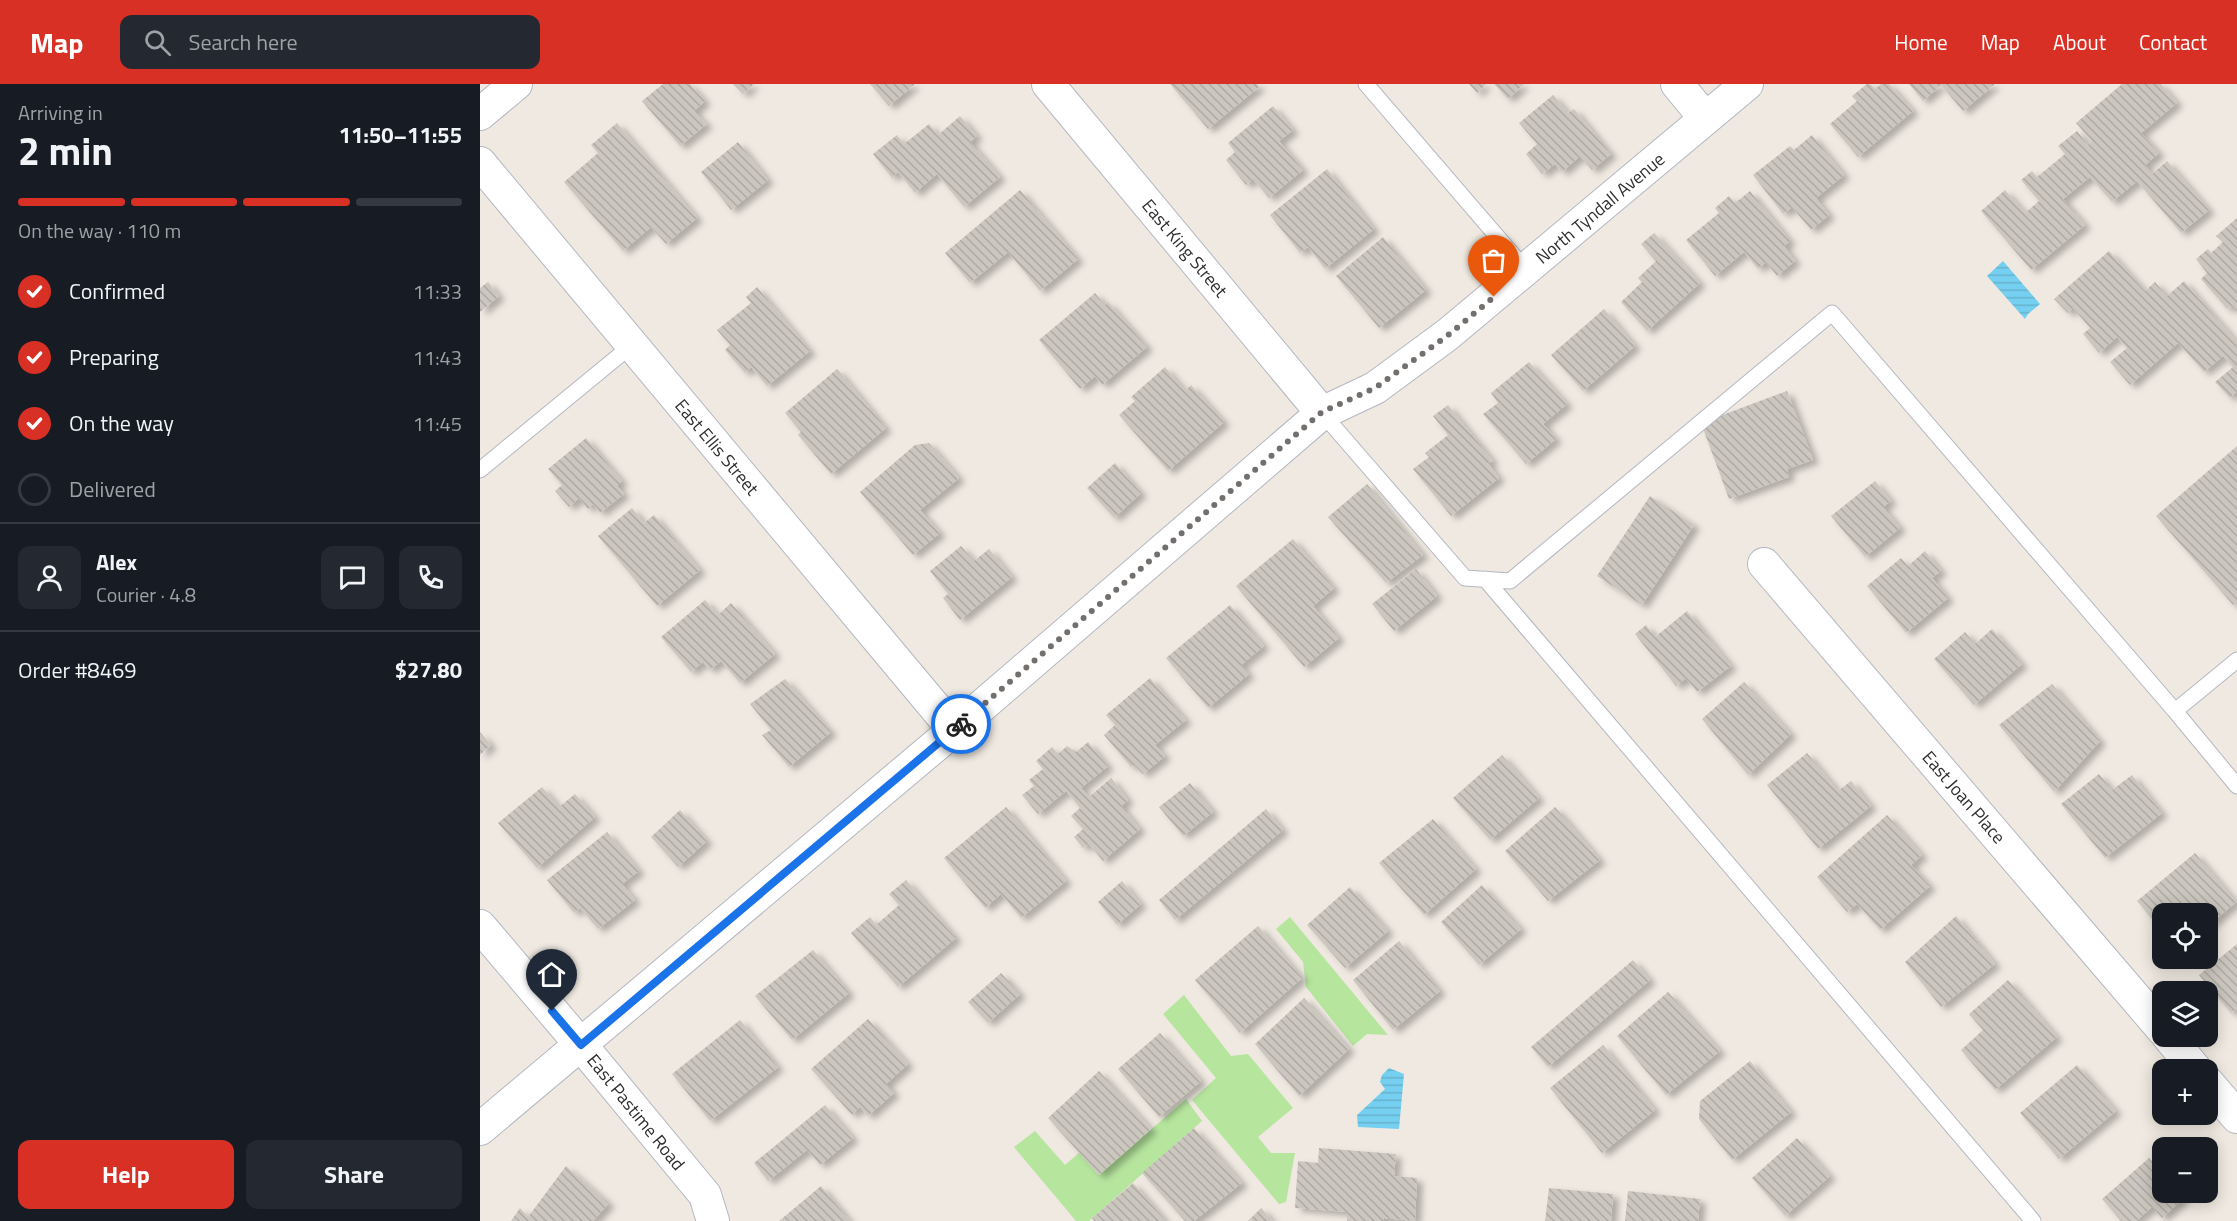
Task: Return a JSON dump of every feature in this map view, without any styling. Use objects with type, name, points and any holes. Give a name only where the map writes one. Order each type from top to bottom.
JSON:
[{"type":"street","points":[[480,114],[516,84]]},
{"type":"street","name":"East King Street","points":[[1048,84],[1322,412]]},
{"type":"street","points":[[1677,84],[1706,118]]},
{"type":"street","name":"North Tyndall Avenue","points":[[480,1129],[954,730],[1322,412],[1375,388],[1447,336],[1747,84]]},
{"type":"street","name":"East Ellis Street","points":[[480,163],[954,730]]},
{"type":"street","name":"East Joan Place","points":[[1764,564],[2152,1017]]},
{"type":"street","name":"East Pastime Road","points":[[480,926],[705,1195],[712,1221]]},
{"type":"street","points":[[2177,1047],[2187,1059]]},
{"type":"street","points":[[2218,1095],[2237,1117]]},
{"type":"lane","points":[[1366,84],[1526,270]]},
{"type":"lane","points":[[1322,412],[1465,578],[1510,581],[1832,313],[2237,786]]},
{"type":"lane","points":[[480,471],[632,345]]},
{"type":"lane","points":[[1485,579],[2033,1221]]},
{"type":"lane","points":[[2175,711],[2237,660]]},
{"type":"green space","points":[[1290,917],[1388,1035],[1367,1034],[1353,1046],[1306,987],[1303,962],[1276,929]]},
{"type":"green space","points":[[1184,995],[1231,1056],[1248,1054],[1293,1108],[1258,1137],[1271,1153],[1295,1153],[1286,1202],[1279,1204],[1192,1100],[1216,1078],[1163,1014]]},
{"type":"green space","points":[[1186,1099],[1202,1121],[1089,1221],[1076,1221],[1014,1147],[1035,1131],[1065,1165],[1079,1153],[1099,1175]]},
{"type":"water","points":[[2003,261],[2040,304],[2025,319],[1987,276]]},
{"type":"water","points":[[1389,1068],[1404,1074],[1399,1129],[1358,1127],[1357,1115],[1385,1089],[1380,1082],[1382,1075]]},
{"type":"building","points":[[663,84],[690,84],[705,101],[694,111],[707,124],[680,146],[642,101]]},
{"type":"building","points":[[733,84],[754,84],[743,94]]},
{"type":"building","points":[[870,84],[915,84],[889,106]]},
{"type":"building","points":[[1170,84],[1257,84],[1259,87],[1208,129]]},
{"type":"building","points":[[1469,84],[1486,84],[1477,93]]},
{"type":"building","points":[[1494,84],[1524,84],[1508,99]]},
{"type":"building","points":[[1867,84],[1875,89],[1881,84],[1889,84],[1913,111],[1858,157],[1830,124],[1857,101],[1852,96]]},
{"type":"building","points":[[1909,84],[1995,84],[1963,111],[1941,85],[1923,101]]},
{"type":"building","points":[[2122,84],[2161,84],[2177,103],[2141,133],[2159,153],[2145,165],[2152,174],[2167,161],[2209,210],[2181,233],[2137,181],[2112,202],[2090,177],[2063,199],[2085,225],[2031,270],[1981,211],[2005,190],[2025,213],[2039,201],[2021,180],[2032,171],[2037,177],[2065,154],[2058,146],[2077,131],[2088,145],[2092,141],[2076,123]]},
{"type":"building","points":[[1553,95],[1568,113],[1574,109],[1611,154],[1592,170],[1580,156],[1562,172],[1555,164],[1542,174],[1526,154],[1537,144],[1519,123]]},
{"type":"building","points":[[1273,106],[1293,130],[1279,141],[1303,170],[1269,198],[1253,179],[1246,185],[1226,160],[1235,152],[1228,143]]},
{"type":"building","points":[[960,116],[977,136],[970,142],[1000,177],[964,207],[937,174],[915,193],[898,172],[892,178],[873,154],[897,135],[904,144],[929,124],[938,135]]},
{"type":"building","points":[[617,123],[697,218],[666,244],[651,227],[623,251],[564,182],[598,153],[591,145]]},
{"type":"building","points":[[1812,135],[1844,175],[1816,198],[1829,215],[1811,230],[1792,207],[1783,214],[1753,175],[1790,146],[1794,150]]},
{"type":"building","points":[[738,142],[768,180],[731,210],[701,172]]},
{"type":"building","points":[[1327,169],[1374,229],[1325,269],[1308,247],[1300,253],[1270,215]]},
{"type":"building","points":[[1020,190],[1078,259],[1040,291],[1008,252],[970,283],[945,253]]},
{"type":"building","points":[[1750,191],[1790,241],[1784,246],[1795,261],[1777,276],[1766,262],[1758,269],[1744,252],[1715,276],[1686,240],[1719,213],[1715,208],[1729,196],[1735,203]]},
{"type":"building","points":[[2237,218],[2237,311],[2232,306],[2227,309],[2201,279],[2207,273],[2196,259],[2208,249],[2211,253],[2223,242],[2216,236]]},
{"type":"building","points":[[1654,233],[1700,283],[1647,331],[1621,302],[1642,282],[1638,278],[1656,261],[1641,244]]},
{"type":"building","points":[[1383,237],[1426,290],[1379,328],[1336,276]]},
{"type":"building","points":[[2109,251],[2145,291],[2155,282],[2167,296],[2184,281],[2237,342],[2237,391],[2230,398],[2215,382],[2233,367],[2223,356],[2204,372],[2178,343],[2130,385],[2110,362],[2127,348],[2117,337],[2099,353],[2083,334],[2090,328],[2073,308],[2068,313],[2054,299]]},
{"type":"building","points":[[488,282],[499,296],[480,312],[480,288]]},
{"type":"building","points":[[757,287],[810,351],[767,386],[751,367],[745,373],[725,350],[730,345],[717,330],[751,303],[746,297]]},
{"type":"building","points":[[1095,293],[1105,305],[1108,302],[1147,347],[1102,385],[1095,376],[1080,389],[1039,340]]},
{"type":"building","points":[[1604,309],[1635,346],[1583,391],[1551,355]]},
{"type":"building","points":[[1529,362],[1567,404],[1543,424],[1556,439],[1526,464],[1483,414],[1498,403],[1491,393]]},
{"type":"building","points":[[1165,367],[1185,391],[1191,385],[1224,422],[1168,471],[1119,415],[1135,401],[1131,397]]},
{"type":"building","points":[[837,369],[886,428],[831,474],[798,435],[801,432],[785,413]]},
{"type":"building","points":[[1787,391],[1813,460],[1787,469],[1789,477],[1729,499],[1701,423]]},
{"type":"building","points":[[1448,405],[1493,461],[1488,463],[1499,478],[1451,516],[1413,469],[1429,457],[1425,453],[1448,435],[1433,416]]},
{"type":"building","points":[[586,438],[622,481],[617,486],[624,494],[600,513],[593,504],[588,509],[579,498],[569,507],[555,491],[562,485],[548,469]]},
{"type":"building","points":[[929,443],[959,478],[920,510],[940,533],[913,555],[860,492],[915,445]]},
{"type":"building","points":[[2237,446],[2237,601],[2233,605],[2156,516]]},
{"type":"building","points":[[1115,463],[1141,493],[1114,518],[1087,488]]},
{"type":"building","points":[[1875,481],[1891,501],[1883,507],[1900,528],[1865,557],[1831,516]]},
{"type":"building","points":[[1367,484],[1423,555],[1386,583],[1328,517]]},
{"type":"building","points":[[1650,496],[1694,525],[1642,605],[1597,576]]},
{"type":"building","points":[[632,508],[644,523],[654,515],[700,570],[657,606],[598,536]]},
{"type":"building","points":[[1293,539],[1334,588],[1313,606],[1339,638],[1304,667],[1236,586]]},
{"type":"building","points":[[961,546],[974,561],[989,549],[1012,577],[960,620],[943,598],[948,594],[930,571]]},
{"type":"building","points":[[1925,551],[1941,571],[1932,578],[1948,598],[1906,633],[1867,586],[1901,558],[1908,566]]},
{"type":"building","points":[[1416,569],[1437,596],[1394,631],[1372,604]]},
{"type":"building","points":[[705,600],[718,615],[731,603],[775,654],[740,683],[721,661],[710,670],[703,662],[691,672],[661,637]]},
{"type":"building","points":[[1230,605],[1264,646],[1241,665],[1249,674],[1208,708],[1166,658]]},
{"type":"building","points":[[1687,611],[1731,666],[1697,692],[1686,678],[1676,686],[1635,634],[1646,625],[1655,637]]},
{"type":"building","points":[[1992,629],[2022,664],[1974,705],[1934,659],[1965,632],[1975,644]]},
{"type":"building","points":[[1150,678],[1186,720],[1155,745],[1165,756],[1143,774],[1134,765],[1131,767],[1104,735],[1115,725],[1106,715]]},
{"type":"building","points":[[785,679],[831,732],[789,767],[762,735],[771,730],[750,704]]},
{"type":"building","points":[[1744,682],[1791,734],[1748,775],[1702,719]]},
{"type":"building","points":[[2052,684],[2100,741],[2054,792],[1999,725]]},
{"type":"building","points":[[480,732],[491,745],[480,755]]},
{"type":"building","points":[[1088,742],[1108,766],[1081,788],[1089,797],[1111,778],[1128,800],[1121,806],[1140,829],[1103,861],[1089,844],[1083,848],[1074,837],[1083,829],[1071,816],[1080,808],[1066,791],[1038,814],[1022,795],[1034,786],[1029,780],[1043,769],[1036,761],[1052,747],[1058,754],[1067,746],[1076,752]]},
{"type":"building","points":[[1807,753],[1838,791],[1851,781],[1871,806],[1818,849],[1767,785]]},
{"type":"building","points":[[1502,755],[1539,798],[1490,840],[1453,798]]},
{"type":"building","points":[[2099,774],[2112,790],[2132,775],[2162,813],[2105,858],[2061,804]]},
{"type":"building","points":[[1190,783],[1213,812],[1183,836],[1159,807]]},
{"type":"building","points":[[542,787],[559,807],[575,794],[595,817],[537,868],[498,823]]},
{"type":"building","points":[[1006,807],[1066,881],[1021,918],[1001,894],[985,908],[944,858]]},
{"type":"building","points":[[1555,807],[1600,860],[1548,901],[1505,851]]},
{"type":"building","points":[[1266,809],[1283,830],[1175,920],[1159,900]]},
{"type":"building","points":[[680,810],[707,841],[678,867],[651,837]]},
{"type":"building","points":[[1887,815],[1922,855],[1911,865],[1930,886],[1880,930],[1857,904],[1847,912],[1817,877]]},
{"type":"building","points":[[1433,819],[1476,869],[1424,915],[1379,863]]},
{"type":"building","points":[[607,832],[639,871],[622,884],[635,900],[598,929],[580,908],[574,913],[547,880]]},
{"type":"building","points":[[2195,853],[2236,902],[2218,917],[2218,903],[2152,903],[2152,919],[2137,901]]},
{"type":"building","points":[[906,880],[956,938],[898,987],[851,933],[870,917],[876,925],[899,905],[889,894]]},
{"type":"building","points":[[1122,881],[1141,904],[1117,925],[1098,902]]},
{"type":"building","points":[[1482,885],[1521,929],[1479,965],[1441,922]]},
{"type":"building","points":[[1350,887],[1388,931],[1345,968],[1307,925]]},
{"type":"building","points":[[1956,916],[1995,964],[1941,1007],[1905,962]]},
{"type":"building","points":[[1258,926],[1302,978],[1240,1033],[1195,980]]},
{"type":"building","points":[[1399,941],[1440,991],[1393,1030],[1353,980]]},
{"type":"building","points":[[2237,944],[2237,1009],[2231,1013],[2218,998],[2218,981],[2204,981],[2199,975],[2206,969],[2218,969],[2218,960]]},
{"type":"building","points":[[813,950],[849,993],[792,1040],[755,996]]},
{"type":"building","points":[[1633,960],[1650,980],[1548,1067],[1531,1047]]},
{"type":"building","points":[[1001,973],[1020,994],[988,1023],[968,1002]]},
{"type":"building","points":[[2008,980],[2057,1037],[1995,1090],[1961,1050],[1983,1030],[1969,1014]]},
{"type":"building","points":[[1668,992],[1720,1051],[1666,1095],[1617,1036]]},
{"type":"building","points":[[1304,998],[1349,1049],[1299,1096],[1255,1044]]},
{"type":"building","points":[[868,1019],[908,1064],[886,1084],[894,1093],[868,1116],[860,1107],[852,1115],[811,1069]]},
{"type":"building","points":[[740,1020],[778,1067],[710,1121],[672,1074]]},
{"type":"building","points":[[1160,1033],[1201,1081],[1159,1117],[1118,1069]]},
{"type":"building","points":[[1603,1045],[1655,1110],[1602,1153],[1550,1088]]},
{"type":"building","points":[[1750,1061],[1791,1112],[1732,1160],[1699,1119],[1700,1101]]},
{"type":"building","points":[[2077,1065],[2116,1111],[2059,1159],[2020,1113]]},
{"type":"building","points":[[1099,1071],[1151,1129],[1099,1175],[1048,1118]]},
{"type":"building","points":[[825,1105],[853,1138],[820,1165],[807,1150],[768,1181],[754,1163]]},
{"type":"building","points":[[1194,1128],[1242,1183],[1194,1221],[1185,1221],[1142,1173]]},
{"type":"building","points":[[1797,1138],[1830,1176],[1785,1216],[1752,1178]]},
{"type":"building","points":[[1319,1148],[1396,1154],[1394,1176],[1417,1178],[1415,1221],[1384,1218],[1384,1221],[1347,1221],[1347,1212],[1295,1208],[1298,1161],[1318,1163]]},
{"type":"building","points":[[2149,1158],[2152,1161],[2152,1203],[2178,1203],[2162,1218],[2152,1207],[2136,1221],[2121,1221],[2102,1199]]},
{"type":"building","points":[[566,1166],[609,1203],[593,1221],[511,1221],[520,1208],[528,1217]]},
{"type":"building","points":[[1133,1183],[1166,1221],[1094,1221],[1092,1218]]},
{"type":"building","points":[[821,1186],[850,1221],[779,1221]]},
{"type":"building","points":[[1549,1188],[1613,1194],[1611,1221],[1545,1221]]},
{"type":"building","points":[[1628,1191],[1700,1199],[1698,1221],[1625,1221]]},
{"type":"building","points":[[1261,1208],[1273,1221],[1248,1221]]},
{"type":"way so far","points":[[961,724],[1322,412],[1375,388],[1447,336],[1494,297]]},
{"type":"route","points":[[552,1011],[581,1045],[961,724]]}]
